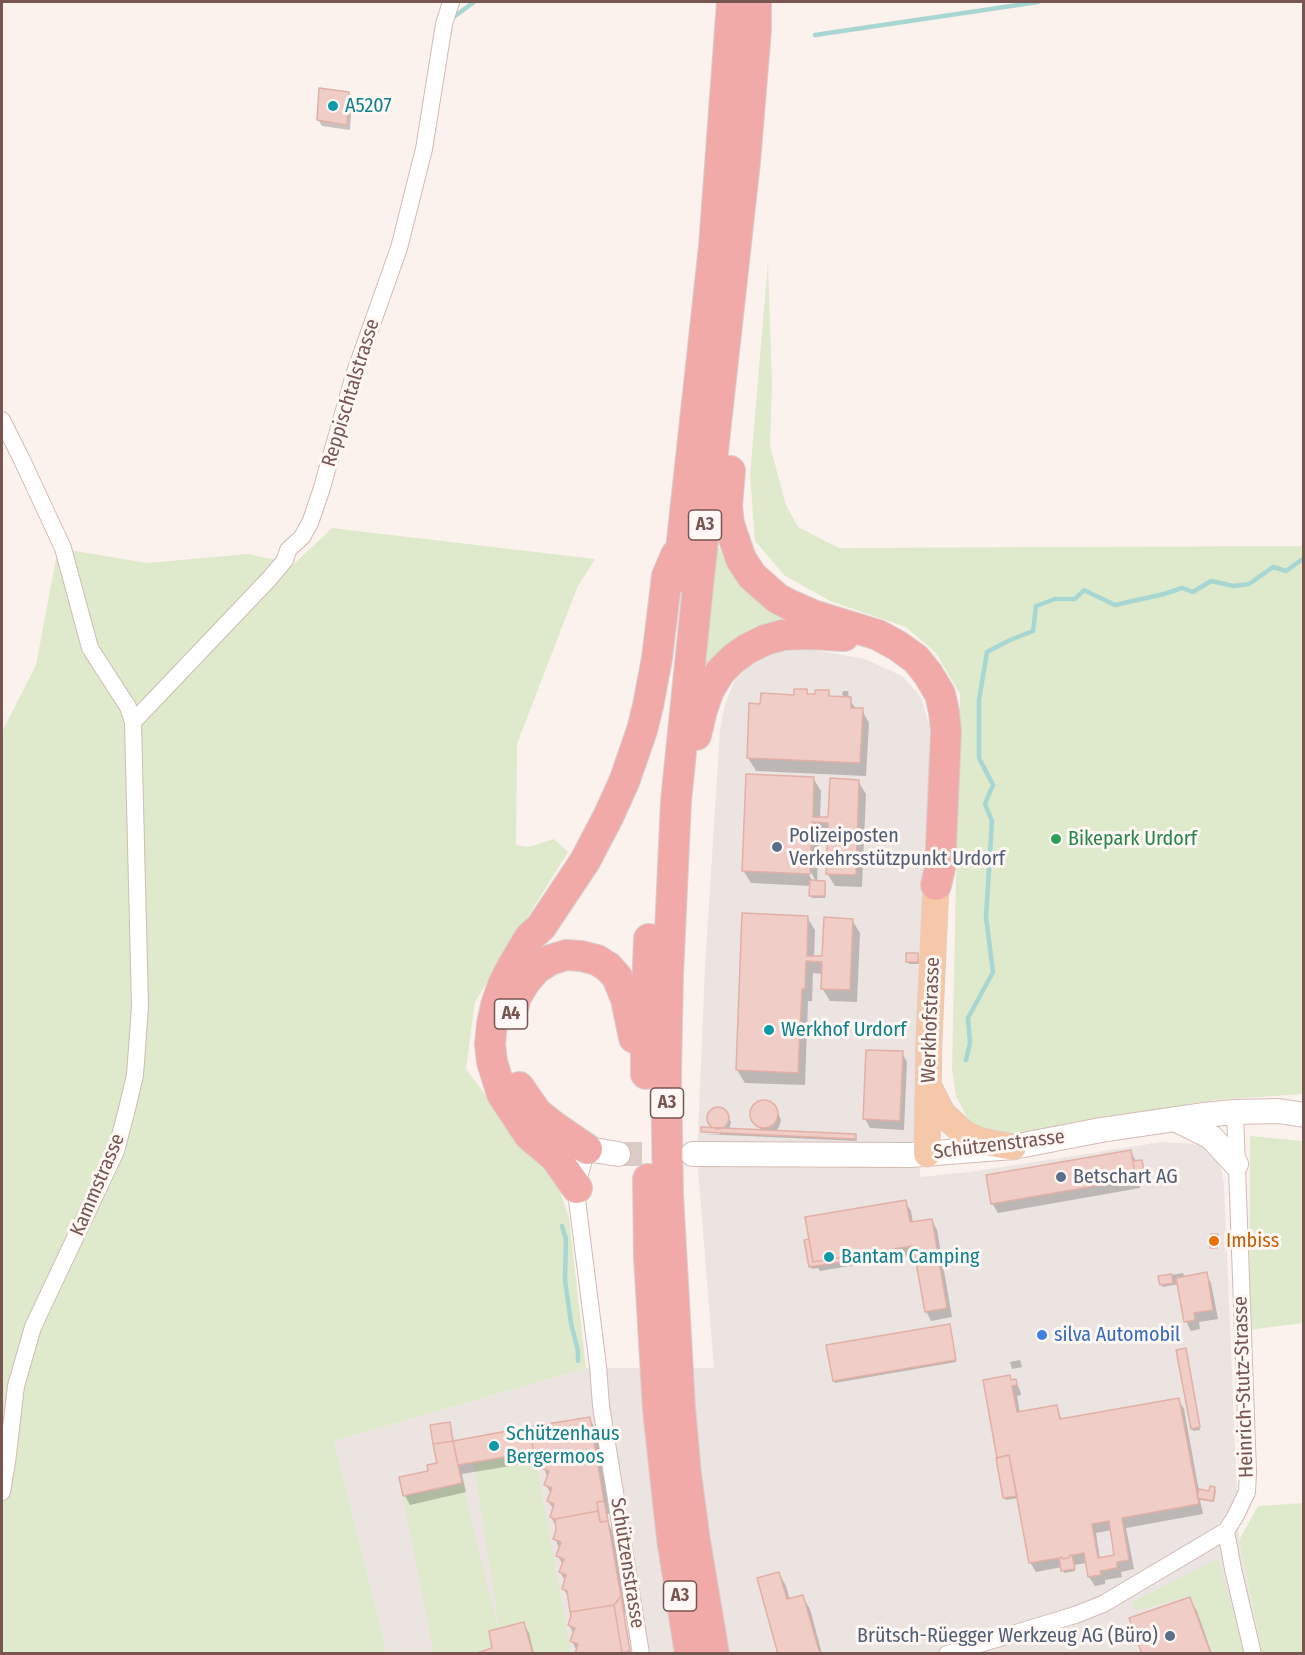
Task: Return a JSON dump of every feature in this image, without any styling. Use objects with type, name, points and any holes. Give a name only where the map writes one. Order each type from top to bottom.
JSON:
[{"type":"highway","name":"A3","points":[[690,1653],[672,1539],[658,1410],[649,1257],[646,1015],[657,796],[714,246],[732,2]]},
{"type":"highway","name":"A3","points":[[714,1653],[686,1474],[675,1339],[668,1194],[666,1070],[676,801],[684,707],[745,162],[756,30],[756,2]]},
{"type":"highway","points":[[726,344],[740,375],[727,506],[734,541],[741,559],[752,576],[765,589],[790,605],[812,624],[875,644],[895,654],[922,682],[935,714],[938,735],[933,868],[936,885]]},
{"type":"highway","name":"A4","points":[[577,1188],[555,1157],[530,1135],[502,1094],[492,1062],[490,1044],[492,1024],[503,985],[512,967],[530,937],[541,927],[585,861],[624,783],[648,706],[657,658],[667,576],[682,538]]},
{"type":"highway","points":[[672,879],[686,823],[695,739],[709,690],[720,672],[733,658],[747,649],[765,640],[812,624]]},
{"type":"highway","name":"A4","points":[[587,1149],[537,1113],[515,1079],[509,1057],[510,1016],[516,997],[525,981],[536,969],[550,960],[566,955],[597,960],[608,967],[617,977],[626,999],[646,1091]]},
{"type":"highway","name":"A4","points":[[517,1117],[560,1146],[587,1149]]},
{"type":"main road","name":"Werkhofstrasse","points":[[927,1154],[936,885]]},
{"type":"main road","points":[[928,1087],[943,1114],[965,1134],[981,1142],[1013,1146]]},
{"type":"main road","name":"Schützenstrasse","points":[[693,1154],[927,1154],[1013,1146],[1175,1119],[1235,1112],[1279,1111],[1304,1114]]},
{"type":"main road","points":[[1175,1119],[1211,1137],[1236,1164]]},
{"type":"main road","points":[[587,1149],[618,1154]]},
{"type":"street","name":"Reppischtalstrasse","points":[[133,722],[270,578],[285,560],[288,550],[302,537],[310,523],[354,375],[399,248],[424,149],[444,24],[451,2]]},
{"type":"street","points":[[2,420],[63,548],[90,648],[128,707],[133,722]]},
{"type":"street","name":"Kammstrasse","points":[[2,1492],[16,1386],[33,1327],[116,1151],[135,1075],[140,1007],[133,722]]},
{"type":"street","name":"Heinrich-Stutz-Strasse","points":[[1226,1532],[1247,1492],[1248,1472],[1235,1112]]},
{"type":"street","name":"Schützenstrasse","points":[[587,1149],[579,1177],[577,1200],[601,1406],[641,1653]]},
{"type":"street","points":[[947,1653],[1076,1615],[1103,1604],[1226,1532],[1253,1653]]},
{"type":"shaded area","points":[[815,650],[865,659],[902,676],[921,697],[930,728],[920,1177],[970,1172],[1162,1142],[1193,1144],[1207,1148],[1221,1168],[1224,1184],[1239,1540],[1262,1653],[387,1653],[334,1441],[586,1368],[714,1368],[697,1157],[705,967],[720,731],[725,704],[734,682],[751,663],[771,652]]},
{"type":"green space","points":[[768,262],[772,384],[770,446],[786,505],[798,527],[839,548],[1303,546],[1303,1094],[1215,1100],[1001,1137],[973,1129],[956,1096],[952,1068],[960,694],[936,653],[906,627],[830,601],[784,575],[755,541],[750,476]]},
{"type":"green space","points":[[332,528],[595,559],[577,588],[517,744],[516,845],[529,847],[554,839],[568,852],[475,1002],[466,1069],[509,1127],[554,1173],[569,1218],[586,1368],[334,1441],[387,1653],[2,1653],[2,732],[36,665],[58,548],[147,563],[248,554],[294,564]]},
{"type":"green space","points":[[718,546],[739,577],[806,627],[703,675]]},
{"type":"green space","points":[[1250,1136],[1303,1141],[1303,1323],[1249,1330]]},
{"type":"green space","points":[[534,1452],[571,1653],[434,1653],[403,1496],[462,1483],[502,1646],[474,1462]]},
{"type":"green space","points":[[1303,1503],[1303,1653],[1262,1653],[1239,1540],[1258,1506]]},
{"type":"green space","points":[[1218,1559],[1245,1653],[1212,1653],[1191,1595],[1136,1611],[1132,1602]]},
{"type":"building","name":"A5207","points":[[319,88],[349,92],[347,125],[317,120]]},
{"type":"building","points":[[794,689],[807,689],[807,694],[815,694],[815,690],[829,690],[829,696],[851,697],[851,708],[863,708],[860,763],[747,758],[749,703],[760,704],[761,693],[794,695]]},
{"type":"building","name":"Polizeiposten Verkehrsstützpunkt Urdorf","points":[[746,774],[814,777],[813,817],[828,817],[830,778],[859,780],[856,875],[826,874],[828,823],[812,822],[810,874],[742,871]]},
{"type":"building","points":[[810,880],[825,881],[825,896],[809,896]]},
{"type":"building","name":"Werkhof Urdorf","points":[[742,913],[808,916],[807,956],[822,956],[824,917],[853,919],[850,990],[821,989],[822,962],[806,961],[805,989],[802,989],[798,1073],[736,1070]]},
{"type":"building","points":[[906,953],[918,953],[918,962],[906,962]]},
{"type":"building","points":[[866,1050],[903,1051],[900,1121],[863,1119]]},
{"type":"building","points":[[764,1100],[774,1104],[778,1114],[774,1124],[764,1128],[754,1124],[750,1114],[754,1104]]},
{"type":"building","points":[[718,1107],[728,1114],[729,1118],[722,1128],[718,1129],[708,1122],[707,1118],[714,1108]]},
{"type":"building","points":[[701,1127],[856,1134],[856,1139],[701,1132]]},
{"type":"building","name":"Betschart AG","points":[[1131,1150],[1136,1179],[991,1204],[986,1175]]},
{"type":"building","points":[[1142,1160],[1145,1177],[1136,1179],[1133,1161]]},
{"type":"building","name":"Bantam Camping","points":[[906,1200],[910,1222],[932,1219],[947,1308],[925,1312],[913,1246],[813,1262],[805,1217]]},
{"type":"building","name":"Imbiss","points":[[1211,1234],[1218,1234],[1217,1248],[1210,1248]]},
{"type":"building","points":[[809,1239],[813,1262],[880,1251],[881,1256],[809,1267],[804,1240]]},
{"type":"building","points":[[1207,1272],[1213,1310],[1194,1313],[1195,1320],[1184,1322],[1176,1278]]},
{"type":"building","points":[[1172,1274],[1173,1283],[1160,1285],[1158,1276]]},
{"type":"building","points":[[950,1324],[956,1360],[833,1381],[826,1345]]},
{"type":"building","points":[[1186,1348],[1200,1427],[1191,1429],[1176,1350]]},
{"type":"building","points":[[1010,1375],[1011,1380],[1016,1379],[1017,1385],[1012,1386],[1017,1412],[1057,1405],[1060,1419],[1179,1398],[1199,1504],[1122,1518],[1129,1560],[1117,1562],[1117,1568],[1100,1571],[1101,1575],[1088,1577],[1084,1553],[1069,1556],[1069,1558],[1062,1559],[1062,1557],[1029,1563],[1009,1455],[997,1458],[983,1380]],"holes":[[[1109,1521],[1114,1555],[1098,1558],[1092,1524]]]},
{"type":"building","points":[[590,1417],[604,1501],[597,1502],[598,1511],[555,1519],[550,1517],[554,1504],[547,1501],[552,1488],[544,1485],[549,1471],[541,1468],[544,1459],[543,1450],[534,1452],[529,1427]]},
{"type":"building","points":[[450,1422],[453,1441],[433,1444],[430,1425]]},
{"type":"building","name":"Schützenhaus Bergermoos","points":[[529,1427],[534,1452],[458,1465],[453,1441]]},
{"type":"building","name":"Schützenhaus Bergermoos","points":[[453,1441],[462,1483],[403,1496],[399,1477],[428,1471],[427,1465],[437,1463],[433,1444]]},
{"type":"building","points":[[1009,1455],[1017,1496],[1003,1498],[996,1458]]},
{"type":"building","points":[[1210,1486],[1215,1487],[1213,1501],[1197,1498],[1199,1489],[1209,1491]]},
{"type":"building","points":[[604,1501],[608,1521],[600,1522],[597,1502]]},
{"type":"building","points":[[598,1511],[600,1522],[608,1521],[621,1596],[614,1605],[570,1612],[567,1591],[562,1589],[566,1575],[559,1572],[564,1559],[556,1556],[561,1542],[553,1539],[556,1530],[555,1519]]},
{"type":"building","points":[[1072,1555],[1075,1569],[1061,1571],[1059,1558],[1069,1558]]},
{"type":"building","points":[[779,1572],[787,1599],[803,1595],[820,1654],[778,1654],[757,1578]]},
{"type":"building","points":[[621,1596],[630,1651],[622,1653],[614,1605]]},
{"type":"building","name":"Brütsch-Rüegger Werkzeug AG (Büro)","points":[[1190,1597],[1211,1654],[1142,1654],[1129,1618]]},
{"type":"building","points":[[614,1605],[622,1653],[630,1651],[631,1654],[575,1654],[578,1644],[570,1641],[575,1628],[568,1625],[570,1612]]},
{"type":"building","points":[[524,1622],[533,1654],[474,1654],[492,1648],[489,1631]]},
{"type":"waterway","points":[[455,16],[474,2]]},
{"type":"waterway","points":[[815,35],[1038,2]]},
{"type":"waterway","points":[[966,1060],[970,1043],[968,1018],[993,972],[986,917],[992,821],[985,804],[993,785],[979,758],[979,700],[987,652],[1033,631],[1036,606],[1055,599],[1075,599],[1084,590],[1115,605],[1182,588],[1193,592],[1211,581],[1234,586],[1249,584],[1273,567],[1286,571],[1304,558]]},
{"type":"waterway","points":[[562,1226],[566,1239],[565,1280],[578,1361]]},
{"type":"tunnel","points":[[618,1154],[684,1154]]},
{"type":"place","name":"A5207","points":[[333,106]]},
{"type":"place","name":"Bikepark Urdorf","points":[[1056,839]]},
{"type":"place","name":"Polizeiposten Verkehrsstützpunkt Urdorf","points":[[777,847]]},
{"type":"place","name":"Werkhof Urdorf","points":[[769,1030]]},
{"type":"place","name":"Betschart AG","points":[[1061,1177]]},
{"type":"place","name":"Imbiss","points":[[1214,1241]]},
{"type":"place","name":"Bantam Camping","points":[[829,1257]]},
{"type":"place","name":"silva Automobil","points":[[1042,1335]]},
{"type":"place","name":"Schützenhaus Bergermoos","points":[[494,1446]]},
{"type":"place","name":"Brütsch-Rüegger Werkzeug AG (Büro)","points":[[1170,1636]]}]
